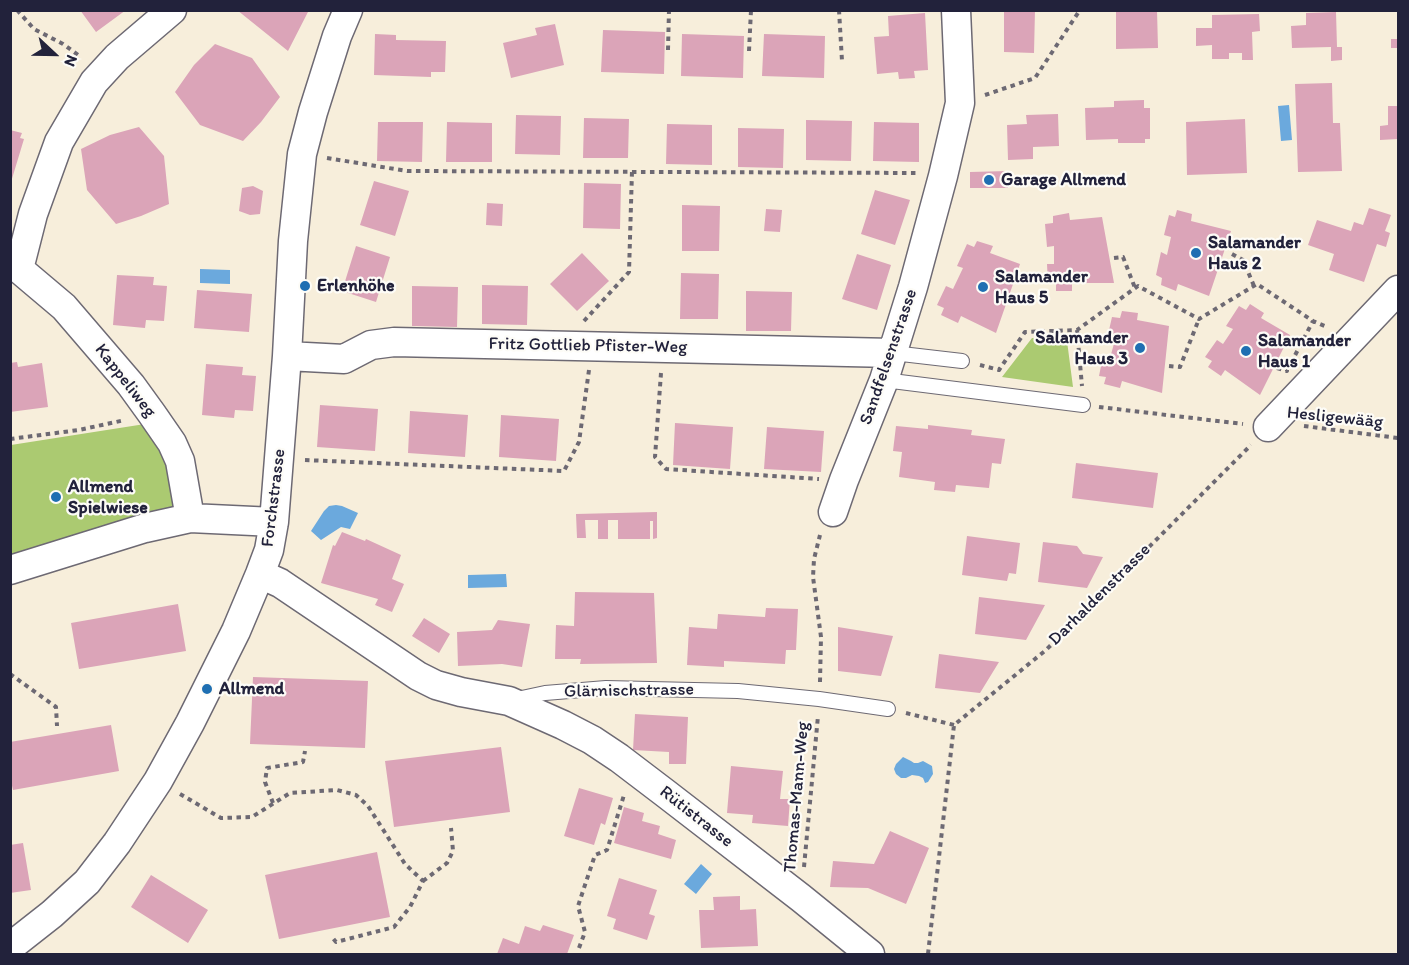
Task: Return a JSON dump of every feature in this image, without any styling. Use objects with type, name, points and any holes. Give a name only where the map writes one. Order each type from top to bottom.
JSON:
[{"type":"street","points":[[15,270],[59,142],[94,82],[117,57],[172,10]]},
{"type":"street","name":"Forchstrasse","points":[[10,947],[52,914],[87,882],[117,843],[158,781],[207,689],[236,631],[260,574],[274,522],[293,241],[302,154],[333,47],[348,10]]},
{"type":"street","name":"Sandfelsenstrasse","points":[[833,512],[893,353],[943,176],[960,103],[956,10]]},
{"type":"street","name":"Kappeliweg","points":[[15,270],[64,307],[131,385],[152,414],[172,443],[180,461],[190,518]]},
{"type":"street","points":[[1268,427],[1398,290]]},
{"type":"street","name":"Fritz Gottlieb Pfister-Weg","points":[[287,356],[345,359],[371,345],[394,342],[893,353]]},
{"type":"street","points":[[10,570],[146,528],[190,518],[274,522]]},
{"type":"street","name":"Glärnischstrasse","points":[[260,574],[280,583],[418,676],[436,685],[461,692],[509,701]]},
{"type":"street","name":"Rütistrasse","points":[[509,701],[592,740],[632,768],[870,954]]},
{"type":"lane","points":[[893,353],[962,361]]},
{"type":"lane","points":[[884,380],[1083,405]]},
{"type":"lane","name":"Glärnischstrasse","points":[[509,701],[545,693],[606,688],[738,691],[888,709]]},
{"type":"path","points":[[17,10],[34,29],[80,55],[98,78]]},
{"type":"path","points":[[668,50],[669,10]]},
{"type":"path","points":[[749,51],[751,10]]},
{"type":"path","points":[[839,10],[842,61]]},
{"type":"path","points":[[960,103],[1035,78],[1080,10]]},
{"type":"path","points":[[302,154],[407,171],[919,173],[943,176]]},
{"type":"path","points":[[562,345],[628,272],[632,171]]},
{"type":"path","points":[[1232,254],[1243,260],[1254,286]]},
{"type":"path","points":[[1114,258],[1123,257],[1135,288]]},
{"type":"path","points":[[1169,366],[1180,367],[1199,319],[1257,284],[1313,321],[1352,339]]},
{"type":"path","points":[[962,361],[999,370],[1025,332],[1077,330],[1138,286],[1199,319]]},
{"type":"path","points":[[1277,368],[1287,371],[1313,321]]},
{"type":"path","points":[[1077,330],[1083,405]]},
{"type":"path","points":[[280,459],[564,471],[579,442],[593,346]]},
{"type":"path","points":[[663,348],[655,457],[666,469],[844,480]]},
{"type":"path","name":"Hesligewääg","points":[[1083,405],[1268,427],[1285,424],[1398,438]]},
{"type":"path","points":[[10,439],[79,430],[152,414]]},
{"type":"path","name":"Darhaldenstrasse","points":[[954,724],[1046,650],[1268,427]]},
{"type":"path","points":[[819,699],[821,637],[813,577],[814,560],[820,534],[828,516],[833,512]]},
{"type":"path","points":[[10,674],[56,707],[57,726]]},
{"type":"path","name":"Thomas-Mann-Weg","points":[[801,898],[819,699]]},
{"type":"path","points":[[888,709],[954,724],[928,954]]},
{"type":"path","points":[[273,804],[265,782],[267,768],[303,762],[305,751]]},
{"type":"path","points":[[579,948],[585,932],[578,906],[595,855],[607,850],[632,768]]},
{"type":"path","points":[[158,781],[221,818],[252,817],[290,793],[337,790],[356,795],[368,807],[405,864],[423,881]]},
{"type":"path","points":[[331,936],[336,942],[394,927],[410,908],[423,881],[447,863],[453,851],[451,828]]},
{"type":"green space","points":[[1032,338],[1067,341],[1073,387],[1002,377]]},
{"type":"green space","points":[[145,424],[170,460],[174,509],[11,560],[11,445]]},
{"type":"water","points":[[1289,105],[1292,140],[1281,141],[1278,106]]},
{"type":"water","points":[[200,269],[230,270],[230,284],[200,283]]},
{"type":"water","points":[[336,505],[358,513],[350,529],[341,527],[321,540],[311,531],[324,511],[329,506]]},
{"type":"water","points":[[506,574],[507,587],[468,588],[468,575]]},
{"type":"water","points":[[903,757],[914,763],[923,761],[932,766],[933,774],[928,782],[925,783],[919,776],[901,778],[896,774],[894,769],[896,764]]},
{"type":"water","points":[[701,864],[712,874],[696,894],[684,884]]},
{"type":"building","points":[[80,10],[126,10],[96,32]]},
{"type":"building","points":[[237,10],[309,10],[288,51]]},
{"type":"building","points":[[1004,10],[1035,10],[1034,53],[1004,52]]},
{"type":"building","points":[[1116,10],[1157,10],[1158,48],[1116,49]]},
{"type":"building","points":[[1336,12],[1337,47],[1342,47],[1342,60],[1331,61],[1331,47],[1292,48],[1291,26],[1306,25],[1306,13]]},
{"type":"building","points":[[925,13],[928,70],[914,71],[915,78],[899,79],[898,72],[877,74],[874,37],[889,36],[888,16]]},
{"type":"building","points":[[1259,14],[1260,31],[1252,32],[1253,60],[1242,60],[1242,53],[1229,53],[1229,59],[1212,59],[1212,45],[1196,46],[1196,28],[1212,28],[1212,15]]},
{"type":"building","points":[[555,24],[564,65],[511,78],[503,43],[537,35],[535,28]]},
{"type":"building","points":[[603,30],[665,32],[664,74],[601,72]]},
{"type":"building","points":[[375,34],[396,35],[396,40],[446,41],[445,72],[431,72],[431,77],[374,75]]},
{"type":"building","points":[[682,34],[744,36],[743,78],[681,76]]},
{"type":"building","points":[[764,34],[825,36],[824,78],[762,76]]},
{"type":"building","points":[[1391,39],[1398,39],[1398,48],[1391,48]]},
{"type":"building","points":[[215,44],[252,58],[280,97],[243,141],[200,125],[175,92],[194,65]]},
{"type":"building","points":[[1332,83],[1333,123],[1340,123],[1342,171],[1298,172],[1295,84]]},
{"type":"building","points":[[1144,100],[1144,108],[1150,108],[1150,139],[1145,139],[1145,143],[1118,143],[1118,139],[1086,140],[1085,108],[1114,107],[1114,101]]},
{"type":"building","points":[[1388,106],[1398,106],[1398,139],[1380,140],[1380,126],[1388,125]]},
{"type":"building","points":[[1058,114],[1059,146],[1033,147],[1033,159],[1008,160],[1007,125],[1027,124],[1026,115]]},
{"type":"building","points":[[516,115],[561,116],[560,155],[515,154]]},
{"type":"building","points":[[584,118],[629,119],[628,158],[583,158]]},
{"type":"building","points":[[1245,119],[1247,173],[1187,175],[1186,122]]},
{"type":"building","points":[[806,120],[852,121],[851,161],[806,160]]},
{"type":"building","points":[[378,122],[423,122],[422,162],[377,161]]},
{"type":"building","points":[[447,122],[492,123],[492,162],[446,162]]},
{"type":"building","points":[[874,122],[919,123],[919,162],[873,161]]},
{"type":"building","points":[[667,124],[712,125],[712,165],[666,164]]},
{"type":"building","points":[[139,127],[164,156],[169,204],[116,224],[87,190],[81,149],[110,135]]},
{"type":"building","points":[[738,128],[784,129],[783,168],[738,167]]},
{"type":"building","points":[[10,130],[22,133],[20,138],[24,139],[11,182]]},
{"type":"building","name":"Garage Allmend","points":[[1008,171],[1008,188],[970,188],[970,172]]},
{"type":"building","points":[[374,181],[409,191],[395,236],[360,225]]},
{"type":"building","points":[[584,183],[621,184],[620,229],[583,228]]},
{"type":"building","points":[[253,186],[263,191],[260,214],[250,215],[239,211],[242,188]]},
{"type":"building","points":[[875,190],[910,200],[895,245],[861,234]]},
{"type":"building","points":[[487,203],[503,204],[502,226],[486,225]]},
{"type":"building","points":[[682,205],[720,206],[719,251],[682,251]]},
{"type":"building","points":[[1369,208],[1391,215],[1385,231],[1390,233],[1386,247],[1377,244],[1364,282],[1329,270],[1334,254],[1308,245],[1317,220],[1351,231],[1354,222],[1363,225]]},
{"type":"building","points":[[766,209],[782,210],[780,232],[764,231]]},
{"type":"building","name":"Salamander Haus 2","points":[[1177,210],[1192,214],[1191,221],[1231,231],[1209,296],[1178,284],[1176,291],[1161,285],[1162,278],[1156,275],[1161,252],[1167,255],[1171,237],[1164,235],[1169,215],[1175,217]]},
{"type":"building","points":[[1069,213],[1070,220],[1102,217],[1114,283],[1072,283],[1072,291],[1056,291],[1056,284],[1048,284],[1047,264],[1054,264],[1054,246],[1047,247],[1045,224],[1053,223],[1053,216]]},
{"type":"building","name":"Salamander Haus 5","points":[[977,241],[993,246],[990,253],[1020,264],[996,333],[961,316],[958,323],[941,315],[944,308],[937,305],[946,286],[953,289],[963,268],[957,266],[967,244],[974,247]]},
{"type":"building","points":[[356,246],[390,257],[376,302],[342,291]]},
{"type":"building","points":[[582,253],[609,281],[577,311],[550,284]]},
{"type":"building","points":[[857,254],[891,265],[877,310],[842,299]]},
{"type":"building","points":[[681,273],[719,274],[718,319],[680,319]]},
{"type":"building","points":[[117,275],[154,277],[153,285],[167,286],[164,321],[146,320],[145,328],[113,325]]},
{"type":"building","points":[[482,285],[528,286],[527,325],[482,324]]},
{"type":"building","points":[[412,286],[458,287],[457,327],[412,326]]},
{"type":"building","points":[[197,290],[252,294],[249,332],[194,328]]},
{"type":"building","points":[[746,291],[792,292],[791,331],[746,331]]},
{"type":"building","name":"Salamander Haus 1","points":[[1250,304],[1264,313],[1261,318],[1290,335],[1260,395],[1225,370],[1221,376],[1208,367],[1212,361],[1205,357],[1217,340],[1223,344],[1233,329],[1226,326],[1239,306],[1246,310]]},
{"type":"building","name":"Salamander Haus 3","points":[[1122,311],[1138,313],[1137,320],[1169,326],[1162,393],[1122,381],[1120,388],[1104,384],[1106,377],[1099,376],[1103,356],[1110,358],[1115,340],[1107,339],[1112,317],[1120,318]]},
{"type":"building","points":[[17,362],[18,367],[42,363],[48,407],[10,412],[10,363]]},
{"type":"building","points":[[206,364],[243,367],[242,375],[256,376],[253,411],[235,410],[234,418],[202,415]]},
{"type":"building","points":[[320,405],[378,409],[375,451],[317,447]]},
{"type":"building","points":[[410,411],[468,415],[465,457],[408,453]]},
{"type":"building","points":[[501,415],[559,419],[556,461],[499,457]]},
{"type":"building","points":[[675,423],[733,427],[730,469],[673,465]]},
{"type":"building","points":[[928,425],[972,430],[971,435],[1005,439],[1001,464],[992,463],[989,488],[956,485],[955,492],[934,490],[935,482],[899,477],[902,452],[893,451],[896,426],[928,429]]},
{"type":"building","points":[[767,427],[824,431],[821,472],[764,469]]},
{"type":"building","points":[[1076,463],[1158,473],[1153,508],[1072,498]]},
{"type":"building","points":[[657,512],[657,538],[653,539],[653,521],[650,521],[650,539],[618,539],[618,520],[608,520],[608,539],[598,539],[598,520],[585,520],[586,538],[577,538],[576,514]]},
{"type":"building","points":[[342,532],[365,541],[366,539],[401,555],[392,579],[404,584],[392,612],[375,605],[378,599],[321,583],[333,545],[335,546]]},
{"type":"building","points":[[967,536],[1020,543],[1016,574],[1009,573],[1007,581],[962,575]]},
{"type":"building","points":[[1043,542],[1077,546],[1083,554],[1103,557],[1087,588],[1038,582]]},
{"type":"building","points":[[575,592],[654,593],[657,663],[580,664],[581,659],[555,659],[556,625],[574,626]]},
{"type":"building","points":[[979,597],[1045,605],[1026,640],[975,634]]},
{"type":"building","points":[[178,604],[186,651],[79,669],[71,623]]},
{"type":"building","points":[[766,608],[798,609],[796,650],[786,650],[785,664],[724,661],[724,667],[687,665],[689,627],[717,629],[718,614],[765,617]]},
{"type":"building","points":[[424,618],[450,634],[439,653],[412,636]]},
{"type":"building","points":[[498,620],[530,624],[522,667],[502,664],[458,666],[457,632],[492,630]]},
{"type":"building","points":[[838,627],[893,636],[881,676],[838,671]]},
{"type":"building","points":[[939,654],[999,662],[980,693],[935,688]]},
{"type":"building","points":[[253,677],[368,681],[365,748],[250,744]]},
{"type":"building","points":[[635,714],[688,717],[686,764],[669,764],[669,752],[633,750]]},
{"type":"building","points":[[111,725],[119,771],[13,790],[10,777],[10,742]]},
{"type":"building","points":[[501,747],[510,812],[394,827],[385,761]]},
{"type":"building","points":[[731,766],[783,771],[780,799],[790,799],[788,826],[752,823],[753,815],[727,813]]},
{"type":"building","points":[[579,788],[613,798],[605,825],[601,823],[594,845],[564,836]]},
{"type":"building","points":[[624,807],[644,813],[642,821],[660,826],[658,834],[676,840],[671,859],[614,843]]},
{"type":"building","points":[[890,831],[929,848],[906,904],[868,888],[830,887],[833,861],[874,864]]},
{"type":"building","points":[[23,843],[31,890],[10,893],[10,845]]},
{"type":"building","points":[[377,852],[390,917],[279,939],[265,875]]},
{"type":"building","points":[[151,875],[208,910],[188,943],[131,907]]},
{"type":"building","points":[[619,878],[657,890],[649,914],[655,916],[647,940],[613,929],[616,919],[607,916]]},
{"type":"building","points":[[740,896],[740,910],[756,909],[758,946],[701,948],[699,910],[714,910],[713,897]]},
{"type":"building","points":[[543,925],[574,935],[567,954],[497,954],[503,938],[519,944],[525,926],[540,931]]},
{"type":"place","name":"Garage Allmend","points":[[989,180]]},
{"type":"place","name":"Salamander Haus 2","points":[[1196,253]]},
{"type":"place","name":"Erlenhöhe","points":[[305,286]]},
{"type":"place","name":"Salamander Haus 5","points":[[983,287]]},
{"type":"place","name":"Salamander Haus 3","points":[[1140,348]]},
{"type":"place","name":"Salamander Haus 1","points":[[1246,351]]},
{"type":"place","name":"Allmend Spielwiese","points":[[56,497]]},
{"type":"place","name":"Allmend","points":[[207,689]]}]
